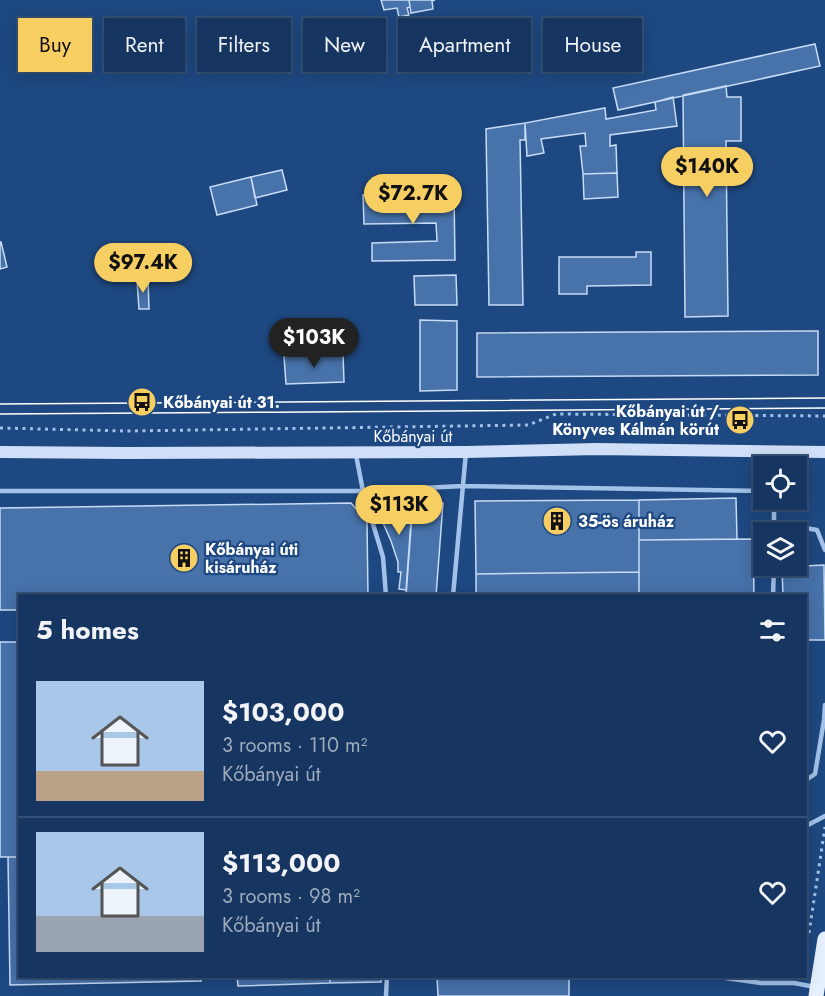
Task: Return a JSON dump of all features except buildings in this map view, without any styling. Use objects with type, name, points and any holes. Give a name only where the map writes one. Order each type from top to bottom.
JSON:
[{"type":"main road","name":"Kőbányai út","points":[[0,452],[466,452],[597,449],[825,452]]},
{"type":"main road","points":[[817,992],[825,939]]},
{"type":"lane","points":[[356,452],[363,491],[382,557],[386,594]]},
{"type":"lane","points":[[453,594],[466,452]]},
{"type":"lane","points":[[0,491],[363,491],[463,486],[753,491]]},
{"type":"lane","points":[[807,528],[817,530],[825,550]]},
{"type":"lane","points":[[774,576],[774,594]]},
{"type":"lane","points":[[807,779],[815,774],[825,705]]},
{"type":"lane","points":[[807,825],[825,816]]},
{"type":"lane","points":[[386,996],[387,978]]},
{"type":"lane","points":[[726,978],[761,983],[794,983],[817,992]]},
{"type":"lane","points":[[761,983],[762,978]]},
{"type":"path","points":[[0,428],[127,431],[528,425],[556,414],[825,416]]},
{"type":"path","points":[[807,942],[825,825]]},
{"type":"tram line","points":[[0,404],[825,398]]},
{"type":"tram line","points":[[0,414],[825,408]]},
{"type":"place","name":"Kőbányai út 31.","points":[[142,402]]},
{"type":"place","name":"Kőbányai út / Könyves Kálmán körút","points":[[740,420]]},
{"type":"place","name":"35-ös áruház","points":[[557,521]]},
{"type":"place","name":"Kőbányai úti kisáruház","points":[[184,558]]}]
